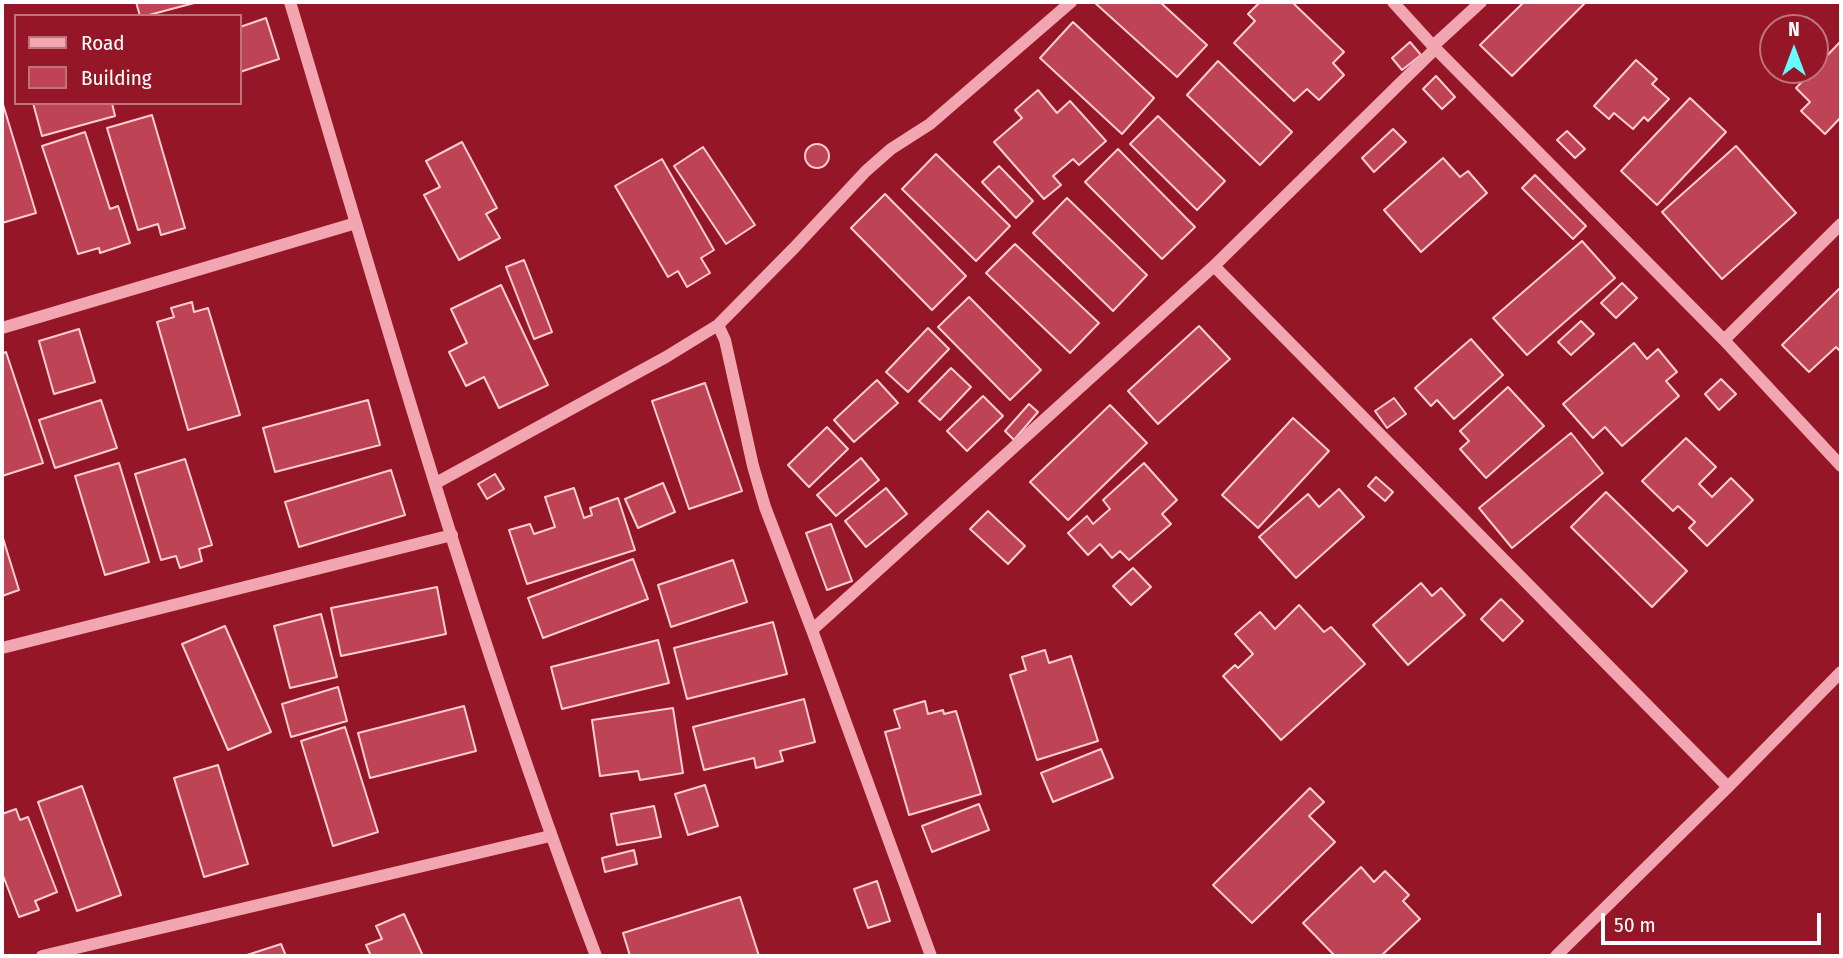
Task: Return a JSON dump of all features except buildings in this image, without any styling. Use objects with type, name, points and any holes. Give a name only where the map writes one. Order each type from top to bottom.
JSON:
[{"type":"street","points":[[290,2],[452,535],[550,836],[596,956]]},
{"type":"street","points":[[436,483],[666,357],[718,325],[866,171],[891,149],[930,124],[1071,2]]},
{"type":"street","points":[[1393,2],[1434,47],[1724,340],[1841,466]]},
{"type":"street","points":[[812,631],[1214,266],[1481,2]]},
{"type":"street","points":[[2,328],[356,223]]},
{"type":"street","points":[[1724,340],[1841,224]]},
{"type":"street","points":[[1214,266],[1728,788]]},
{"type":"street","points":[[718,325],[725,340],[753,466],[765,507],[931,956]]},
{"type":"street","points":[[2,648],[452,535]]},
{"type":"street","points":[[1556,956],[1728,788],[1841,672]]},
{"type":"street","points":[[42,956],[550,836]]}]
